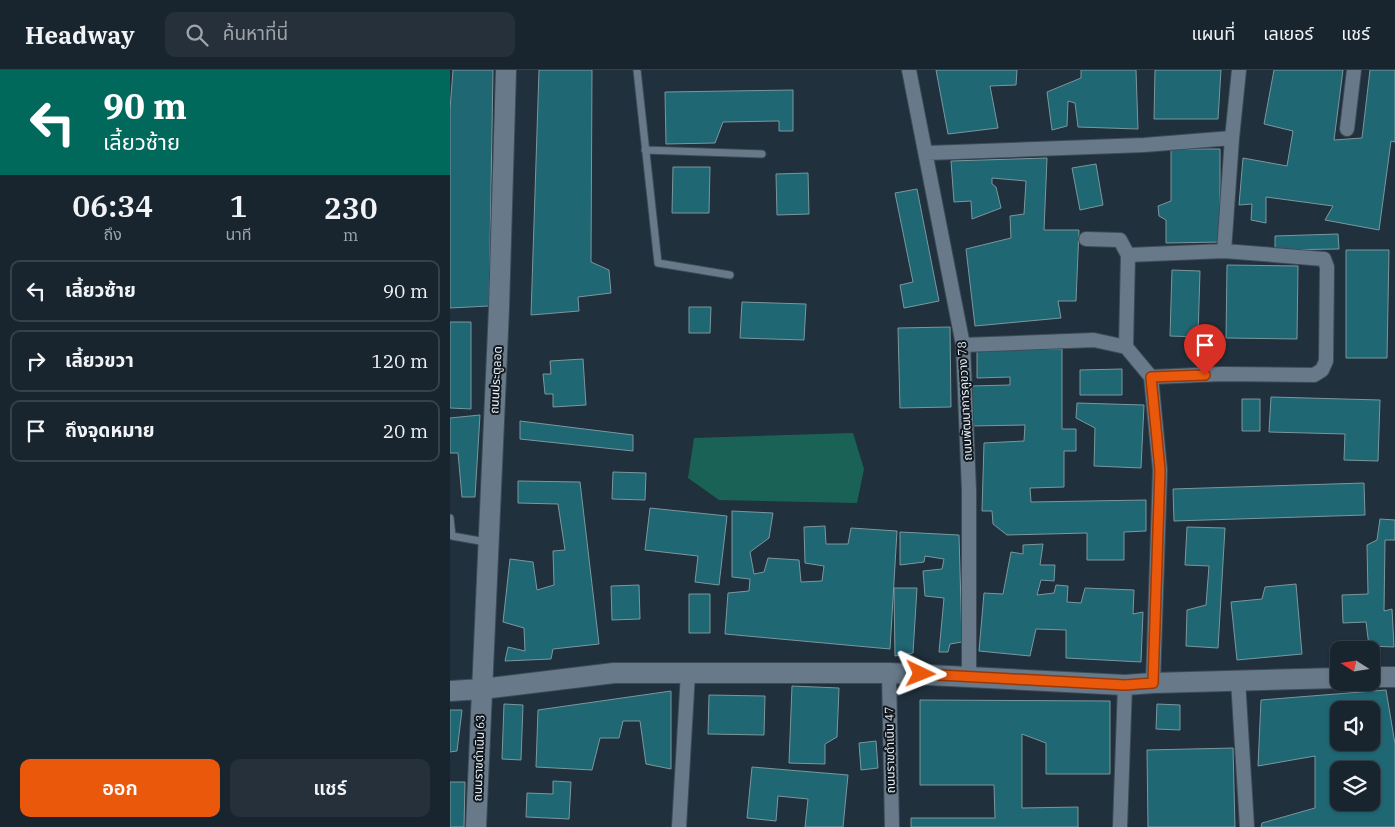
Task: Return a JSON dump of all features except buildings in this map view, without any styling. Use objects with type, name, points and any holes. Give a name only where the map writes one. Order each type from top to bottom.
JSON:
[{"type":"street","name":"ถนนประตูลอด","points":[[482,689],[499,308],[506,70]]},
{"type":"street","name":"ถนนพัฒนาการคูขวาง 78","points":[[909,70],[927,153],[963,345],[969,491],[969,676]]},
{"type":"street","points":[[1224,251],[1239,70]]},
{"type":"street","points":[[1347,129],[1354,70]]},
{"type":"street","points":[[927,153],[1144,145],[1232,138]]},
{"type":"street","points":[[1086,239],[1120,240],[1128,255],[1126,347]]},
{"type":"street","points":[[1128,255],[1224,251],[1324,259],[1327,267],[1326,361],[1322,370],[1314,375],[1222,374],[1151,377]]},
{"type":"street","points":[[963,345],[1094,340],[1126,347],[1151,377],[1160,470],[1153,683]]},
{"type":"street","points":[[450,691],[482,689],[614,673],[889,673],[1125,685],[1330,678]]},
{"type":"street","points":[[679,827],[688,673]]},
{"type":"street","name":"ถนนราขดำเนิน 47","points":[[889,673],[892,827]]},
{"type":"street","points":[[1380,677],[1395,677]]},
{"type":"street","points":[[1238,680],[1247,827]]},
{"type":"street","points":[[1120,827],[1125,685]]},
{"type":"street","name":"ถนนราขดำเนิน 63","points":[[476,827],[482,689]]},
{"type":"lane","points":[[637,70],[658,263],[730,275]]},
{"type":"lane","points":[[645,150],[762,154]]},
{"type":"lane","points":[[450,518],[452,536],[489,542]]},
{"type":"shaded area","points":[[853,433],[864,469],[857,503],[719,500],[688,478],[694,438]]},
{"type":"route","points":[[921,674],[1125,685],[1153,683],[1160,470],[1151,377],[1205,375]]}]
